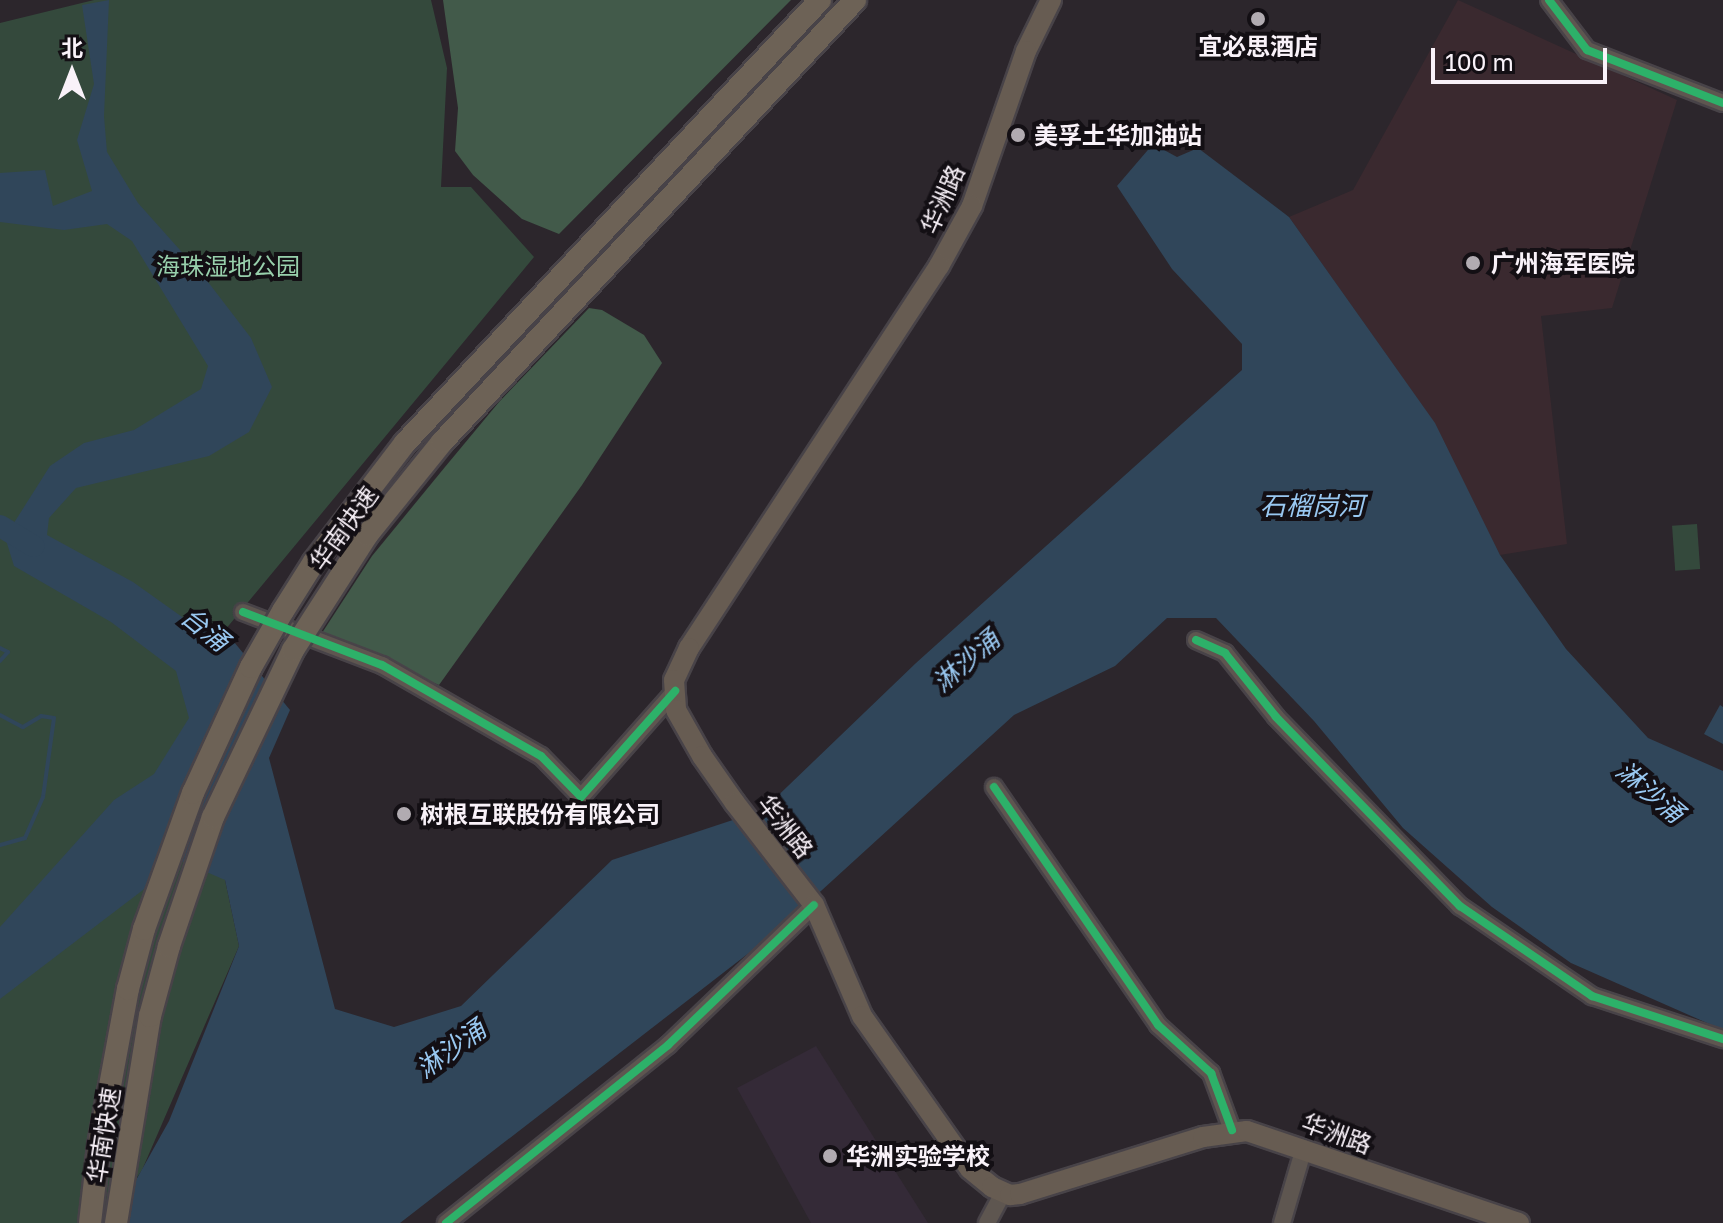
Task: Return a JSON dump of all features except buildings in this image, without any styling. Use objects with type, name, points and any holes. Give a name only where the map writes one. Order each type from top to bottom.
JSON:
[{"type":"highway","name":"华南快速","points":[[90,1223],[99,1145],[128,989],[144,929],[193,793],[251,667],[283,611],[314,562],[405,443],[820,0]]},
{"type":"highway","name":"华南快速","points":[[116,1223],[150,1016],[169,946],[213,817],[293,650],[367,535],[442,442],[855,0]]},
{"type":"main road","name":"华洲路","points":[[1051,0],[1026,51],[965,218],[939,266],[689,648],[674,680],[676,710],[735,803],[814,905],[862,1016],[970,1169],[1003,1193],[1020,1194],[1232,1130],[1262,1134],[1519,1223]]},
{"type":"street","points":[[1549,0],[1587,50],[1723,103]]},
{"type":"street","points":[[243,612],[382,665],[541,756],[581,797],[675,691]]},
{"type":"street","points":[[1196,640],[1225,653],[1276,717],[1460,906],[1592,996],[1723,1039]]},
{"type":"street","points":[[994,787],[1158,1025],[1211,1073],[1232,1130]]},
{"type":"street","points":[[446,1223],[668,1045],[814,905]]},
{"type":"street","points":[[1282,1223],[1304,1148]]},
{"type":"street","points":[[987,1223],[1003,1193]]},
{"type":"shaded area","name":"广州海军医院","points":[[1458,0],[1677,100],[1612,308],[1541,316],[1567,544],[1500,555],[1431,418],[1289,217],[1353,190]]},
{"type":"shaded area","name":"华洲实验学校","points":[[816,1046],[928,1223],[811,1223],[737,1088]]},
{"type":"green space","name":"海珠湿地公园","points":[[94,0],[431,0],[447,68],[441,187],[471,187],[534,257],[225,630],[197,690],[225,880],[239,946],[142,1170],[106,1223],[0,1223],[0,23]]},
{"type":"green space","points":[[443,0],[791,0],[559,234],[522,219],[473,175],[455,151],[458,108]]},
{"type":"green space","points":[[589,308],[602,310],[644,335],[662,363],[582,485],[439,685],[320,636],[372,556],[499,402]]},
{"type":"green space","points":[[1697,524],[1700,569],[1675,571],[1672,526]]},
{"type":"water","name":"石榴岗河","points":[[109,0],[104,116],[107,152],[138,203],[205,278],[251,338],[272,387],[249,432],[209,456],[76,488],[49,518],[47,535],[133,582],[192,624],[225,631],[290,710],[269,758],[335,1009],[394,1027],[461,1006],[612,860],[763,810],[916,663],[1242,370],[1242,344],[1172,269],[1117,186],[1153,144],[1177,157],[1198,148],[1289,217],[1435,423],[1500,555],[1566,649],[1648,738],[1723,771],[1723,1030],[1571,963],[1492,907],[1403,828],[1314,721],[1216,618],[1167,618],[1115,666],[1014,715],[776,932],[400,1223],[112,1223],[169,1121],[239,946],[225,880],[181,861],[0,999],[0,927],[114,800],[154,774],[189,718],[176,671],[111,622],[14,566],[5,537],[50,466],[84,443],[134,430],[201,389],[208,366],[132,241],[107,224],[64,230],[0,222],[0,173],[45,170],[53,206],[92,191],[77,140],[94,84],[82,5]]},
{"type":"water","points":[[1720,705],[1723,707],[1723,744],[1704,734]]},
{"type":"waterway","name":"台涌","points":[[0,526],[33,546]]},
{"type":"waterway","points":[[0,648],[8,652],[0,661]]},
{"type":"waterway","points":[[0,715],[23,727],[41,716],[54,718],[43,797],[25,838],[0,845]]},
{"type":"cycle path","points":[[1549,0],[1587,50],[1723,103]]},
{"type":"cycle path","points":[[243,612],[382,665],[541,756],[581,797],[675,691]]},
{"type":"cycle path","points":[[1196,640],[1225,653],[1276,717],[1460,906],[1592,996],[1723,1039]]},
{"type":"cycle path","points":[[994,787],[1158,1025],[1211,1073],[1232,1130]]},
{"type":"cycle path","points":[[446,1223],[668,1045],[814,905]]},
{"type":"place","name":"宜必思酒店","points":[[1258,19]]},
{"type":"place","name":"美孚土华加油站","points":[[1018,135]]},
{"type":"place","name":"广州海军医院","points":[[1473,263]]},
{"type":"place","name":"树根互联股份有限公司","points":[[404,814]]},
{"type":"place","name":"华洲实验学校","points":[[830,1156]]},
{"type":"water label","name":"淋沙涌","points":[[966,661]]},
{"type":"water label","name":"淋沙涌","points":[[1650,792]]},
{"type":"water label","name":"淋沙涌","points":[[451,1049]]}]
